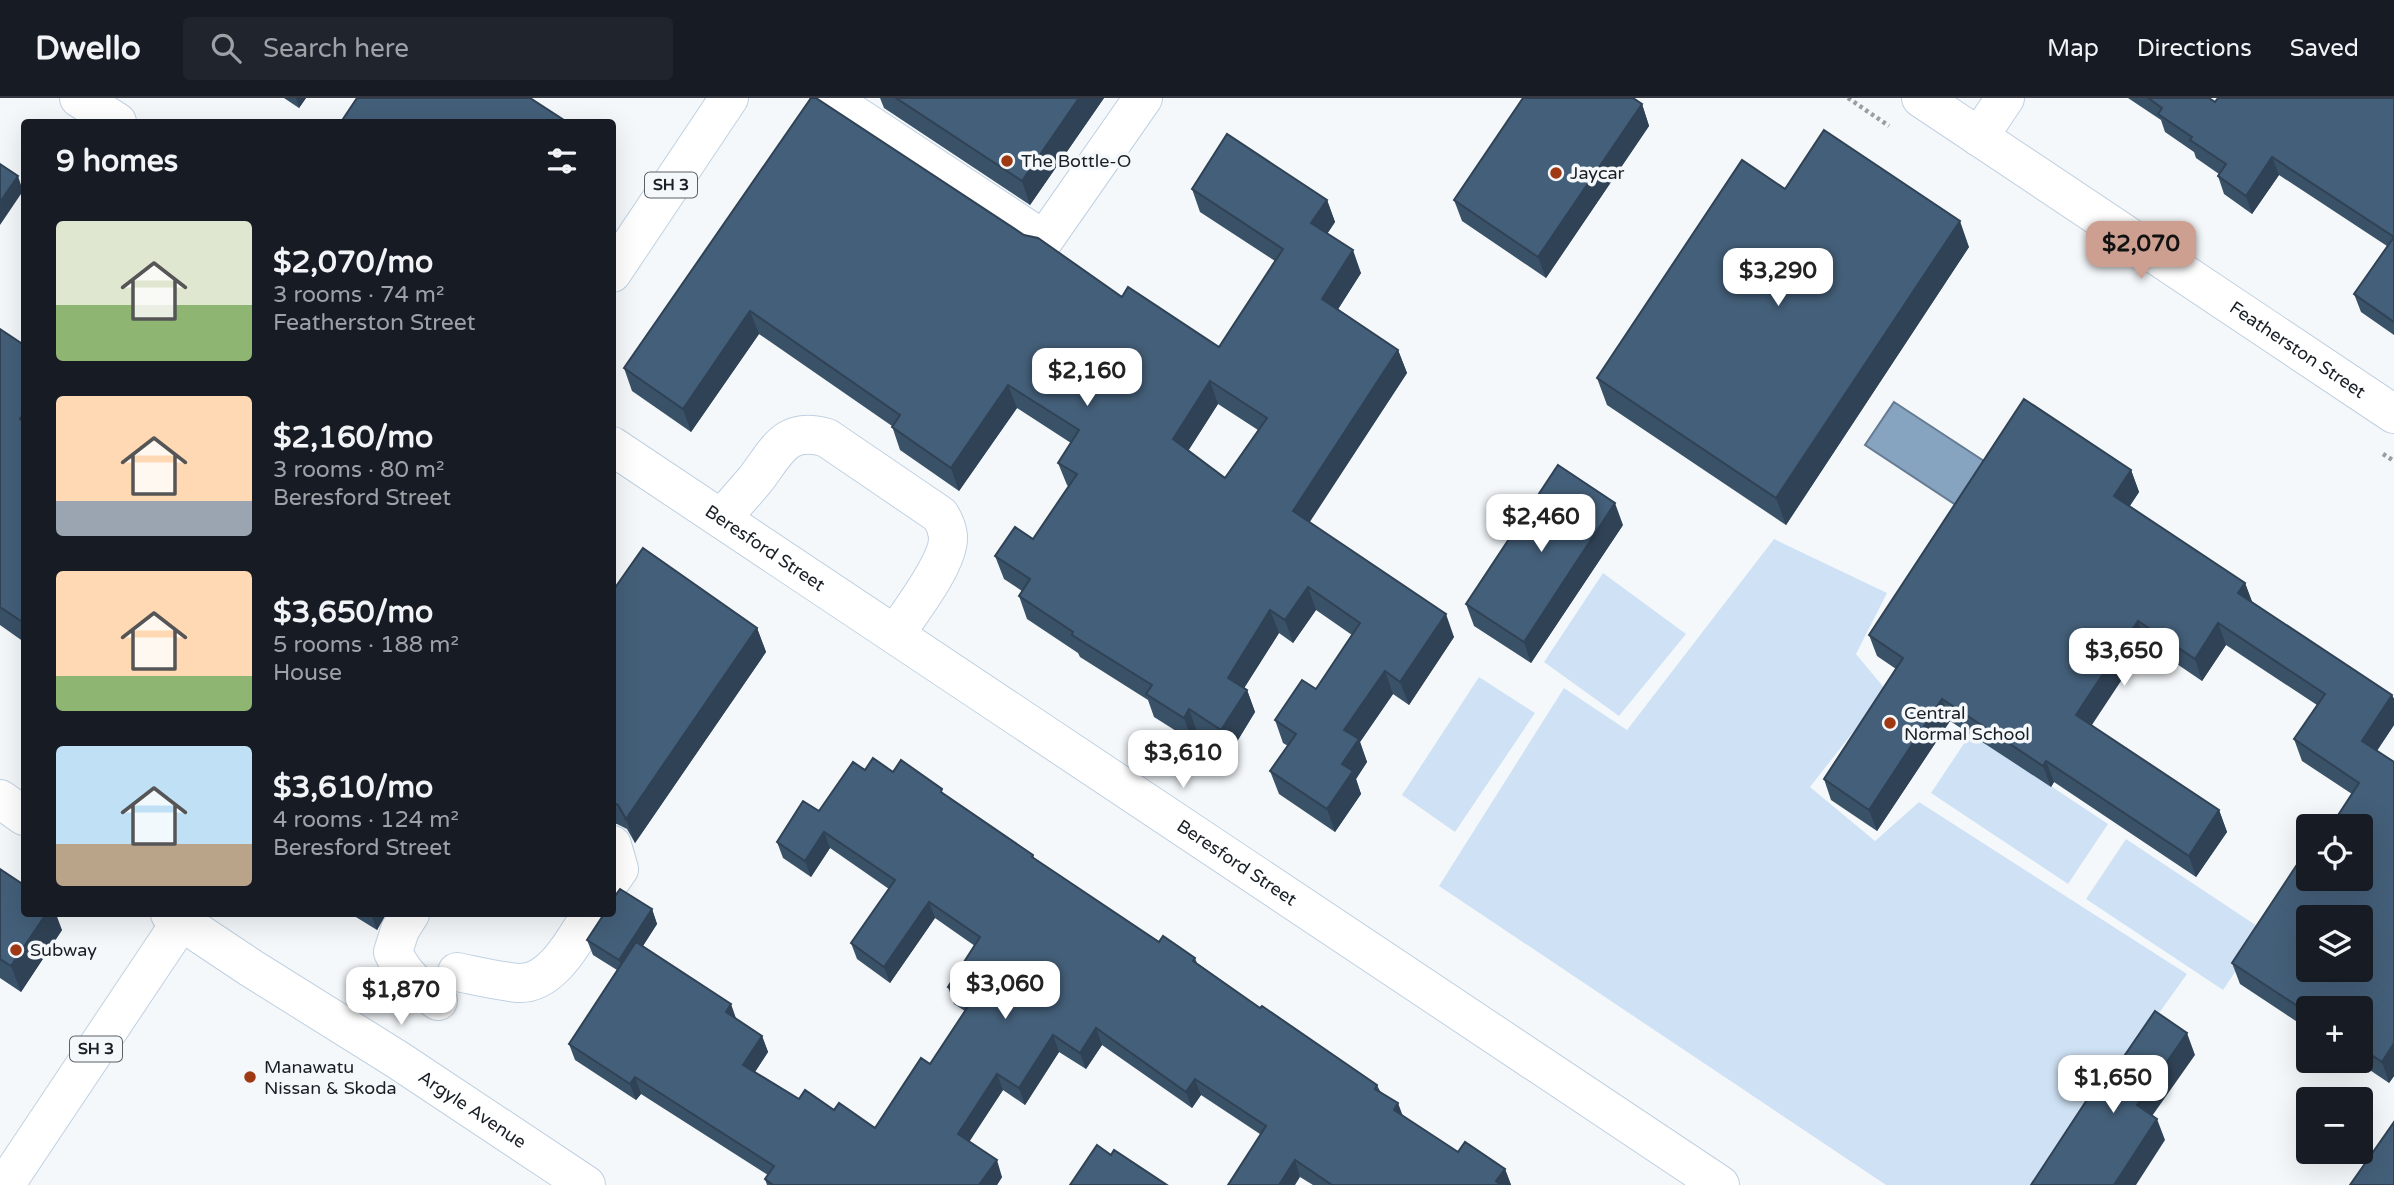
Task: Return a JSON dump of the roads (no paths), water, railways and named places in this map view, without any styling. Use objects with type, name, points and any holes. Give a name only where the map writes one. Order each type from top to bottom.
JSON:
[{"type":"main road","points":[[79,98],[112,119]]},
{"type":"main road","name":"SH 3","points":[[616,266],[729,98]]},
{"type":"main road","points":[[829,98],[1044,240],[1143,98]]},
{"type":"main road","name":"Featherston Street","points":[[1921,98],[2394,414]]},
{"type":"main road","points":[[1979,137],[2005,98]]},
{"type":"main road","points":[[722,518],[780,444],[790,437],[802,434],[827,438],[940,515],[945,525],[948,536],[943,561],[896,633]]},
{"type":"main road","name":"Beresford Street","points":[[616,449],[1720,1185]]},
{"type":"main road","points":[[0,799],[21,814]]},
{"type":"main road","name":"SH 3","points":[[5,1185],[178,917]]},
{"type":"main road","name":"Argyle Avenue","points":[[180,917],[251,968],[398,1060],[586,1185]]},
{"type":"main road","points":[[408,917],[400,930],[393,952],[401,969],[415,985],[448,987],[521,983],[547,974],[589,917]]},
{"type":"place","name":"The Bottle-O","points":[[1007,161]]},
{"type":"place","name":"Jaycar","points":[[1556,173]]},
{"type":"place","name":"Central Normal School","points":[[1890,723]]},
{"type":"place","name":"Subway","points":[[16,950]]},
{"type":"place","name":"Manawatu Nissan & Skoda","points":[[250,1077]]}]
